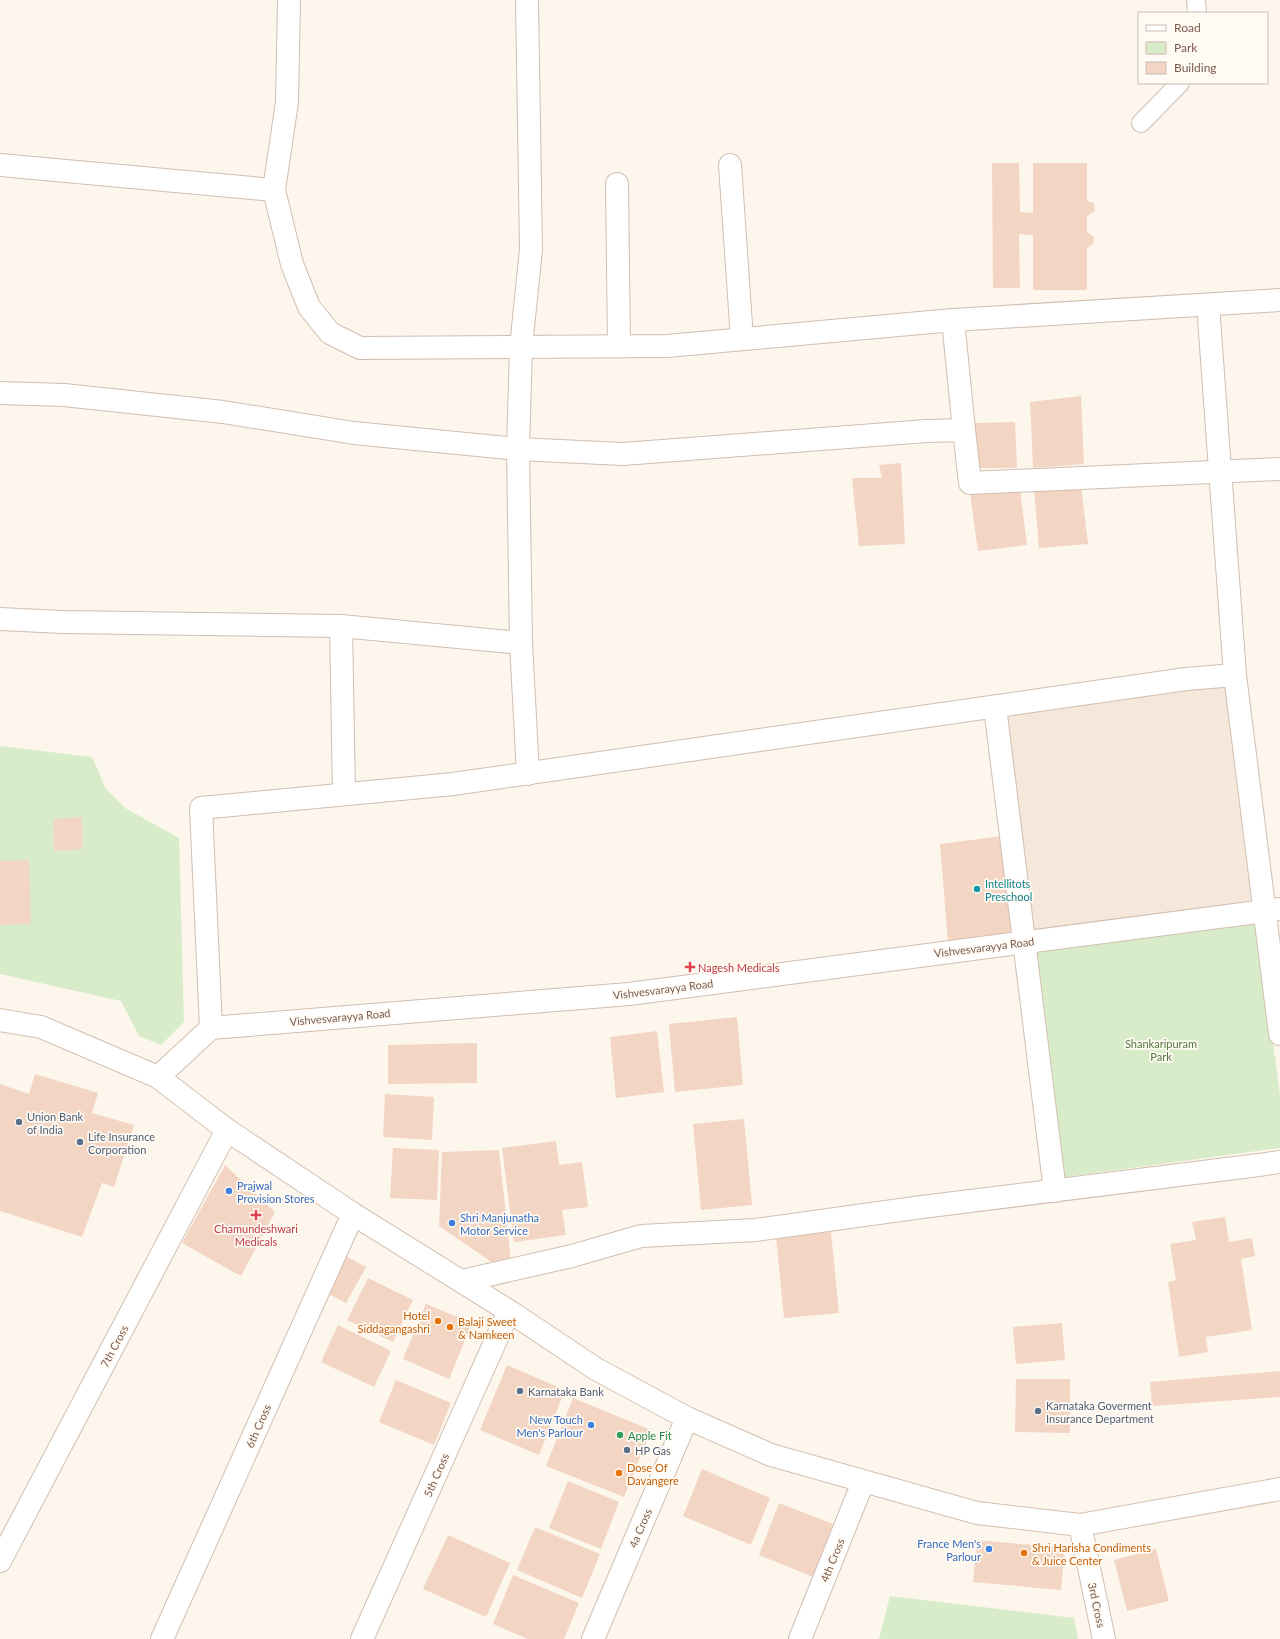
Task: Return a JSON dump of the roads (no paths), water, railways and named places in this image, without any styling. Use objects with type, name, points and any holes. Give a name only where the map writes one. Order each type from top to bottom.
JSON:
[{"type":"street","points":[[289,0],[287,102],[274,190],[295,271],[309,307],[330,332],[360,348],[667,346],[953,320],[1280,300]]},
{"type":"street","points":[[527,0],[530,249],[521,347],[518,449],[521,643],[528,774]]},
{"type":"street","points":[[0,165],[274,190]]},
{"type":"street","points":[[730,165],[742,339]]},
{"type":"street","points":[[617,184],[619,346]]},
{"type":"street","points":[[1208,305],[1235,675],[1272,910],[1280,1034]]},
{"type":"street","points":[[953,320],[970,482],[1280,469]]},
{"type":"street","points":[[0,393],[64,395],[223,412],[354,433],[518,449],[623,454],[927,431],[964,430]]},
{"type":"street","points":[[0,619],[63,622],[341,626],[521,643]]},
{"type":"street","points":[[341,626],[344,794]]},
{"type":"street","points":[[158,1077],[211,1028],[201,808],[453,784],[1186,679],[1235,675]]},
{"type":"street","points":[[996,707],[1055,1190]]},
{"type":"street","name":"Vishvesvarayya Road","points":[[211,1028],[629,994],[1272,910]]},
{"type":"street","points":[[0,1020],[41,1027],[158,1077],[227,1130],[353,1214],[462,1281],[596,1369],[687,1418],[771,1455],[977,1513],[1080,1525],[1280,1489]]},
{"type":"street","name":"7th Cross","points":[[0,1561],[227,1130]]},
{"type":"street","points":[[462,1281],[572,1256],[640,1236],[756,1230],[1055,1190],[1259,1166],[1280,1162]]},
{"type":"street","name":"6th Cross","points":[[162,1639],[353,1214]]},
{"type":"street","name":"5th Cross","points":[[362,1639],[509,1311]]},
{"type":"street","name":"4a Cross","points":[[593,1639],[687,1418]]},
{"type":"street","name":"4th Cross","points":[[800,1639],[863,1482]]},
{"type":"street","name":"3rd Cross","points":[[1080,1525],[1104,1639]]},
{"type":"lane","points":[[1196,0],[1197,12]]},
{"type":"lane","points":[[1141,123],[1179,84]]},
{"type":"place","name":"Intellitots Preschool","points":[[977,889]]},
{"type":"place","name":"Nagesh Medicals","points":[[690,967]]},
{"type":"place","name":"Union Bank of India","points":[[19,1122]]},
{"type":"place","name":"Life Insurance Corporation","points":[[80,1142]]},
{"type":"place","name":"Prajwal Provision Stores","points":[[229,1191]]},
{"type":"place","name":"Chamundeshwari Medicals","points":[[256,1215]]},
{"type":"place","name":"Shri Manjunatha Motor Service","points":[[452,1223]]},
{"type":"place","name":"Hotel Siddagangashri","points":[[438,1321]]},
{"type":"place","name":"Balaji Sweet & Namkeen","points":[[450,1327]]},
{"type":"place","name":"Karnataka Bank","points":[[520,1391]]},
{"type":"place","name":"Karnataka Goverment Insurance Department","points":[[1038,1411]]},
{"type":"place","name":"New Touch Men's Parlour","points":[[591,1425]]},
{"type":"place","name":"Apple Fit","points":[[620,1435]]},
{"type":"place","name":"HP Gas","points":[[627,1450]]},
{"type":"place","name":"Dose Of Davangere","points":[[619,1473]]},
{"type":"place","name":"France Men's Parlour","points":[[989,1549]]},
{"type":"place","name":"Shri Harisha Condiments & Juice Center","points":[[1024,1553]]},
{"type":"park label","name":"Shankaripuram Park","points":[[1161,1049]]}]
